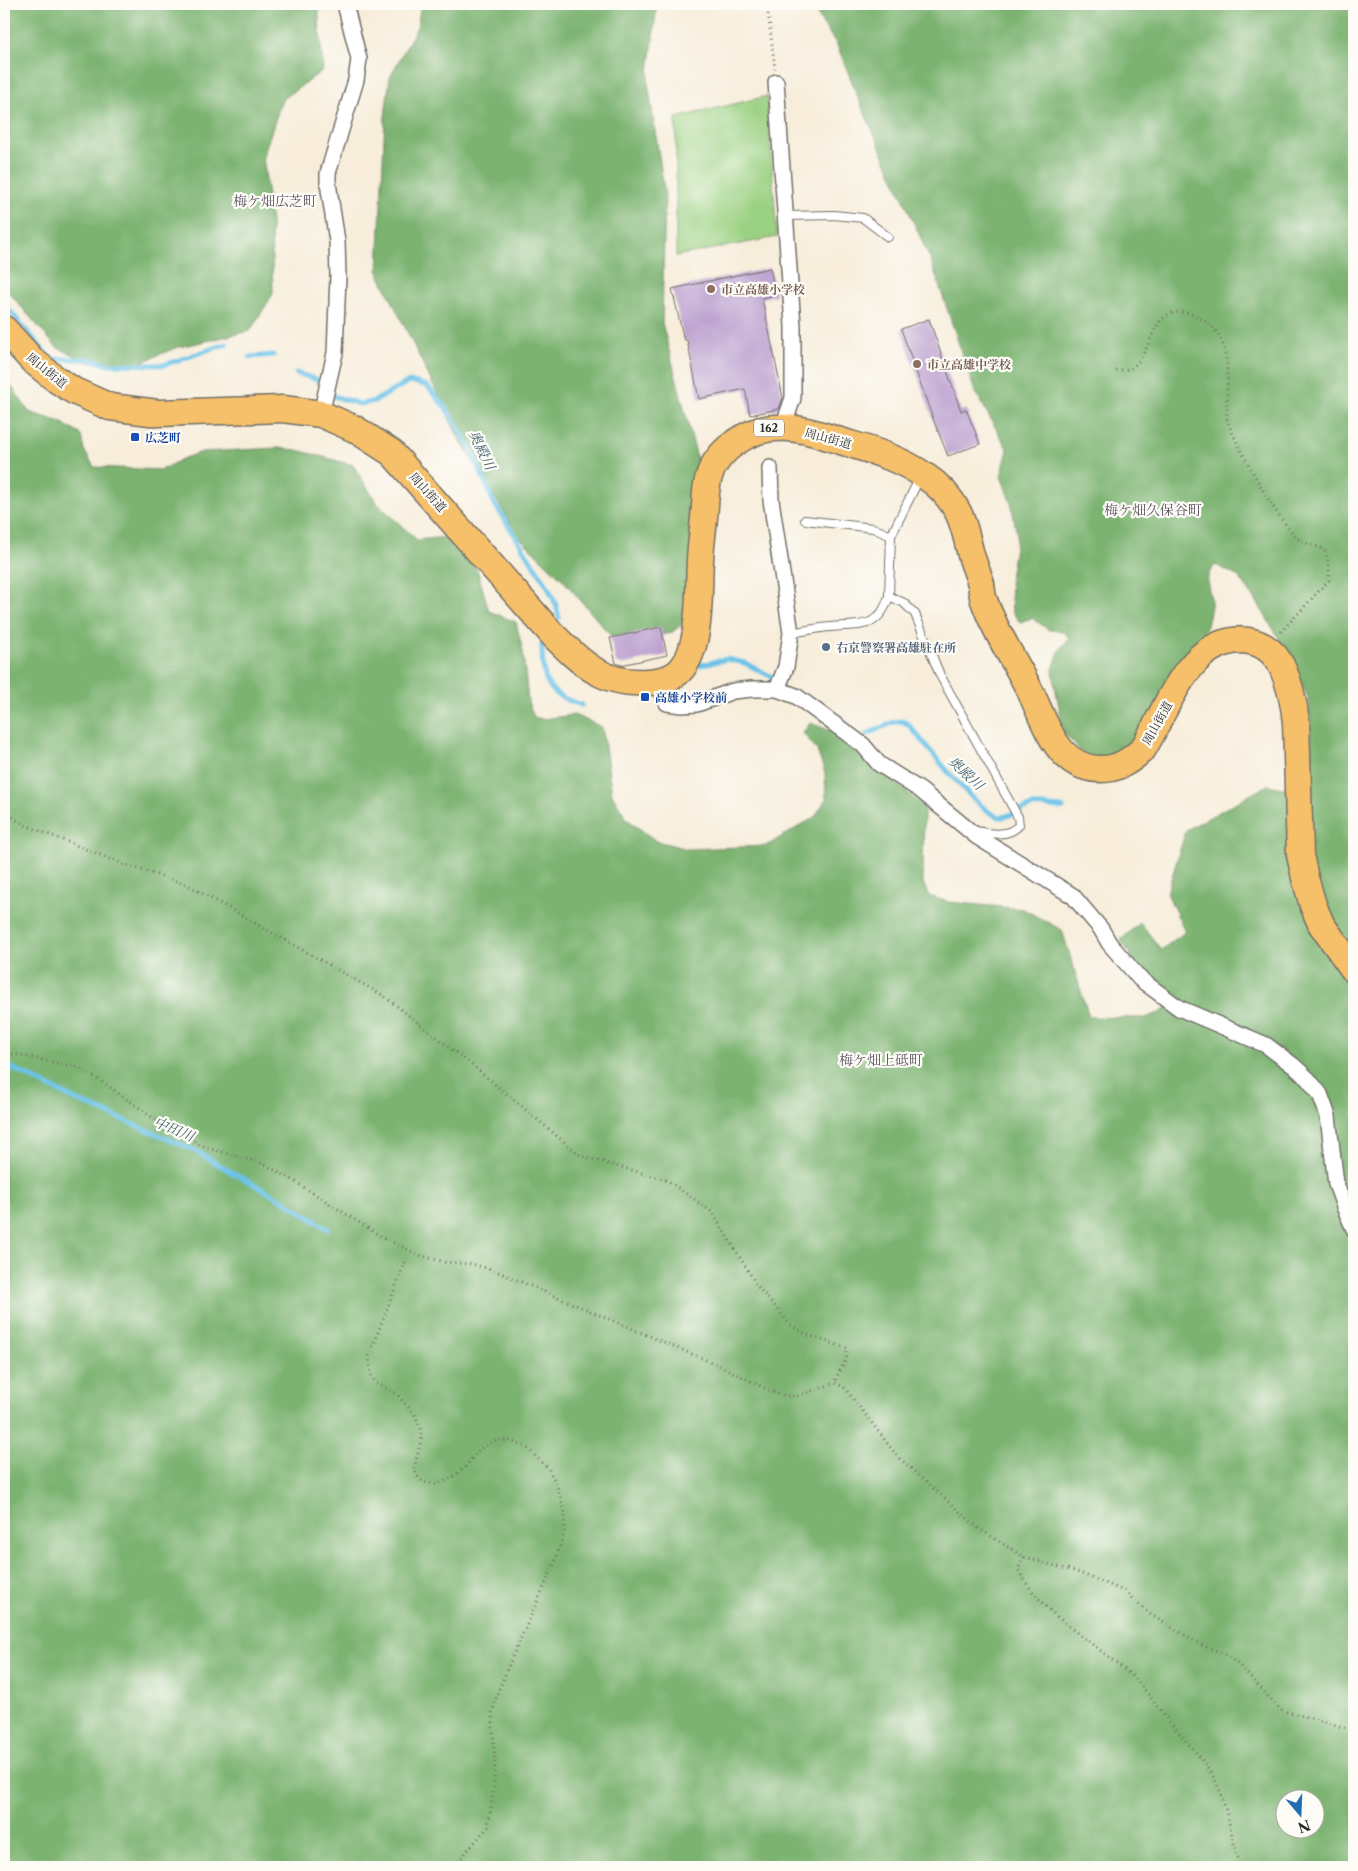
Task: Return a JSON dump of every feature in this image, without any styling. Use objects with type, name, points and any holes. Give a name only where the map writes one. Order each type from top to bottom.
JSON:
[{"type":"highway","name":"周山街道","points":[[4,329],[32,360],[57,380],[74,392],[110,407],[158,413],[283,410],[322,414],[355,429],[392,453],[553,635],[578,659],[598,674],[612,680],[636,683],[656,682],[676,674],[684,664],[696,635],[707,484],[712,469],[723,453],[734,443],[750,434],[772,427],[783,427],[821,435],[894,458],[938,484],[957,510],[964,526],[984,601],[992,619],[1058,747],[1068,758],[1078,764],[1088,768],[1103,769],[1127,763],[1136,756],[1142,749],[1184,676],[1196,661],[1208,651],[1234,640],[1255,642],[1274,656],[1282,666],[1294,703],[1300,855],[1310,896],[1321,924],[1354,970]]},
{"type":"street","points":[[322,414],[335,353],[338,276],[337,241],[328,173],[356,80],[359,59],[345,4]]},
{"type":"street","points":[[776,82],[793,326],[793,398],[783,427]]},
{"type":"street","points":[[770,468],[770,500],[790,633],[786,668],[776,689]]},
{"type":"street","points":[[656,682],[667,703],[682,705],[698,704],[733,691],[752,689],[776,689],[796,696],[863,745],[879,764],[920,790],[967,830],[1073,896],[1101,929],[1109,943],[1140,979],[1179,1008],[1266,1045],[1294,1066],[1320,1094],[1328,1116],[1336,1184],[1354,1228]]},
{"type":"lane","points":[[786,216],[834,215],[863,218],[888,237]]},
{"type":"lane","points":[[790,633],[830,627],[861,626],[880,616],[885,610],[889,596],[891,536],[922,473]]},
{"type":"lane","points":[[805,520],[873,528],[891,536]]},
{"type":"lane","points":[[889,596],[904,603],[915,614],[940,675],[1018,817],[1019,825],[1014,831],[1008,833],[984,833],[967,830]]},
{"type":"path","points":[[767,4],[776,82]]},
{"type":"path","points":[[1116,371],[1130,369],[1144,355],[1152,334],[1164,317],[1178,312],[1196,316],[1207,322],[1221,338],[1227,364],[1227,421],[1241,450],[1279,516],[1299,539],[1324,550],[1329,564],[1329,580],[1265,648]]},
{"type":"path","points":[[4,812],[25,826],[123,864],[186,884],[384,996],[472,1065],[581,1156],[667,1180],[712,1212],[758,1287],[791,1325],[807,1334],[847,1348],[848,1356],[837,1375],[835,1383]]},
{"type":"path","points":[[4,1048],[13,1054],[78,1067],[101,1081],[166,1128],[208,1148],[264,1164],[288,1177],[385,1239],[422,1256],[445,1262],[471,1264],[491,1269],[720,1366],[773,1392],[786,1396],[797,1396],[835,1383],[844,1387],[898,1457],[978,1528],[1024,1557],[1080,1573],[1124,1591],[1151,1615],[1240,1666],[1281,1710],[1354,1730]]},
{"type":"path","points":[[405,1262],[369,1356],[372,1375],[376,1383],[396,1393],[415,1415],[421,1430],[421,1440],[414,1469],[417,1476],[423,1482],[437,1484],[452,1478],[465,1467],[480,1449],[496,1440],[511,1441],[526,1447],[548,1468],[556,1483],[565,1513],[564,1533],[555,1562],[510,1660],[492,1713],[496,1764],[488,1827],[453,1867]]},
{"type":"path","points":[[1024,1557],[1018,1569],[1025,1582],[1044,1604],[1134,1678],[1207,1767],[1220,1790],[1234,1848],[1241,1867]]},
{"type":"green space","points":[[4,4],[318,4],[323,70],[282,100],[263,156],[271,222],[273,294],[250,331],[175,348],[135,365],[89,362],[56,347],[4,287]]},
{"type":"green space","points":[[421,4],[657,4],[648,82],[665,196],[662,323],[695,450],[700,481],[687,620],[671,633],[632,640],[611,636],[564,581],[518,536],[458,436],[378,272],[385,116],[390,77],[417,27]]},
{"type":"green space","points":[[810,4],[1354,4],[1354,1867],[4,1867],[4,379],[10,384],[29,412],[61,422],[81,435],[84,450],[94,467],[161,470],[184,458],[202,452],[278,448],[297,450],[353,465],[377,503],[417,540],[445,537],[477,569],[489,611],[516,622],[523,652],[528,702],[534,717],[542,719],[574,715],[602,727],[612,794],[627,819],[656,841],[688,849],[766,846],[815,817],[826,799],[825,773],[817,750],[803,733],[810,723],[837,733],[924,807],[923,883],[929,896],[949,902],[1023,909],[1062,930],[1089,1017],[1145,1018],[1162,1012],[1173,998],[1145,978],[1121,940],[1140,922],[1161,950],[1185,932],[1167,893],[1186,830],[1268,785],[1283,788],[1306,779],[1312,759],[1309,700],[1286,650],[1257,602],[1239,577],[1216,565],[1211,570],[1208,580],[1211,606],[1207,626],[1130,757],[1086,757],[1064,733],[1053,670],[1059,651],[1069,638],[1063,631],[1049,630],[1032,618],[1020,622],[1012,612],[1010,578],[1017,535],[1011,503],[1001,476],[1008,450],[974,389],[931,261],[862,107],[837,45]]},
{"type":"green space","points":[[767,96],[777,237],[676,256],[676,118]]},
{"type":"building","points":[[770,268],[776,295],[762,298],[783,398],[779,409],[750,415],[745,389],[699,399],[687,340],[684,340],[672,289]]},
{"type":"building","points":[[929,319],[961,411],[966,409],[980,444],[948,456],[901,329]]},
{"type":"building","points":[[661,627],[667,655],[621,665],[616,663],[610,638]]},
{"type":"waterway","name":"奥殿川","points":[[4,304],[51,359],[89,359],[107,364],[164,365],[226,344]]},
{"type":"waterway","name":"奥殿川","points":[[250,357],[273,355]]},
{"type":"waterway","name":"奥殿川","points":[[296,373],[318,380]]},
{"type":"waterway","name":"奥殿川","points":[[330,395],[360,404],[375,401],[406,383],[413,382],[427,386],[446,408],[471,449],[494,503],[548,587],[556,605],[559,618]]},
{"type":"waterway","name":"奥殿川","points":[[542,645],[543,668],[548,685],[561,696],[582,705]]},
{"type":"waterway","name":"奥殿川","points":[[700,665],[727,659],[745,663],[772,677]]},
{"type":"waterway","name":"奥殿川","points":[[867,734],[894,722],[902,721],[909,725],[966,792],[991,813],[1000,817],[1033,806],[1063,808]]},
{"type":"waterway","name":"中田川","points":[[4,1064],[74,1099],[194,1150],[281,1199],[328,1229]]},
{"type":"place","name":"市立高雄小学校","points":[[711,289]]},
{"type":"place","name":"市立高雄中学校","points":[[917,364]]},
{"type":"place","name":"広芝町","points":[[135,437]]},
{"type":"place","name":"右京警察署高雄駐在所","points":[[826,647]]},
{"type":"place","name":"高雄小学校前","points":[[645,697]]},
{"type":"district","name":"梅ケ畑広芝町","points":[[275,201]]},
{"type":"district","name":"梅ケ畑久保谷町","points":[[1153,510]]},
{"type":"district","name":"梅ケ畑上砥町","points":[[881,1060]]}]
